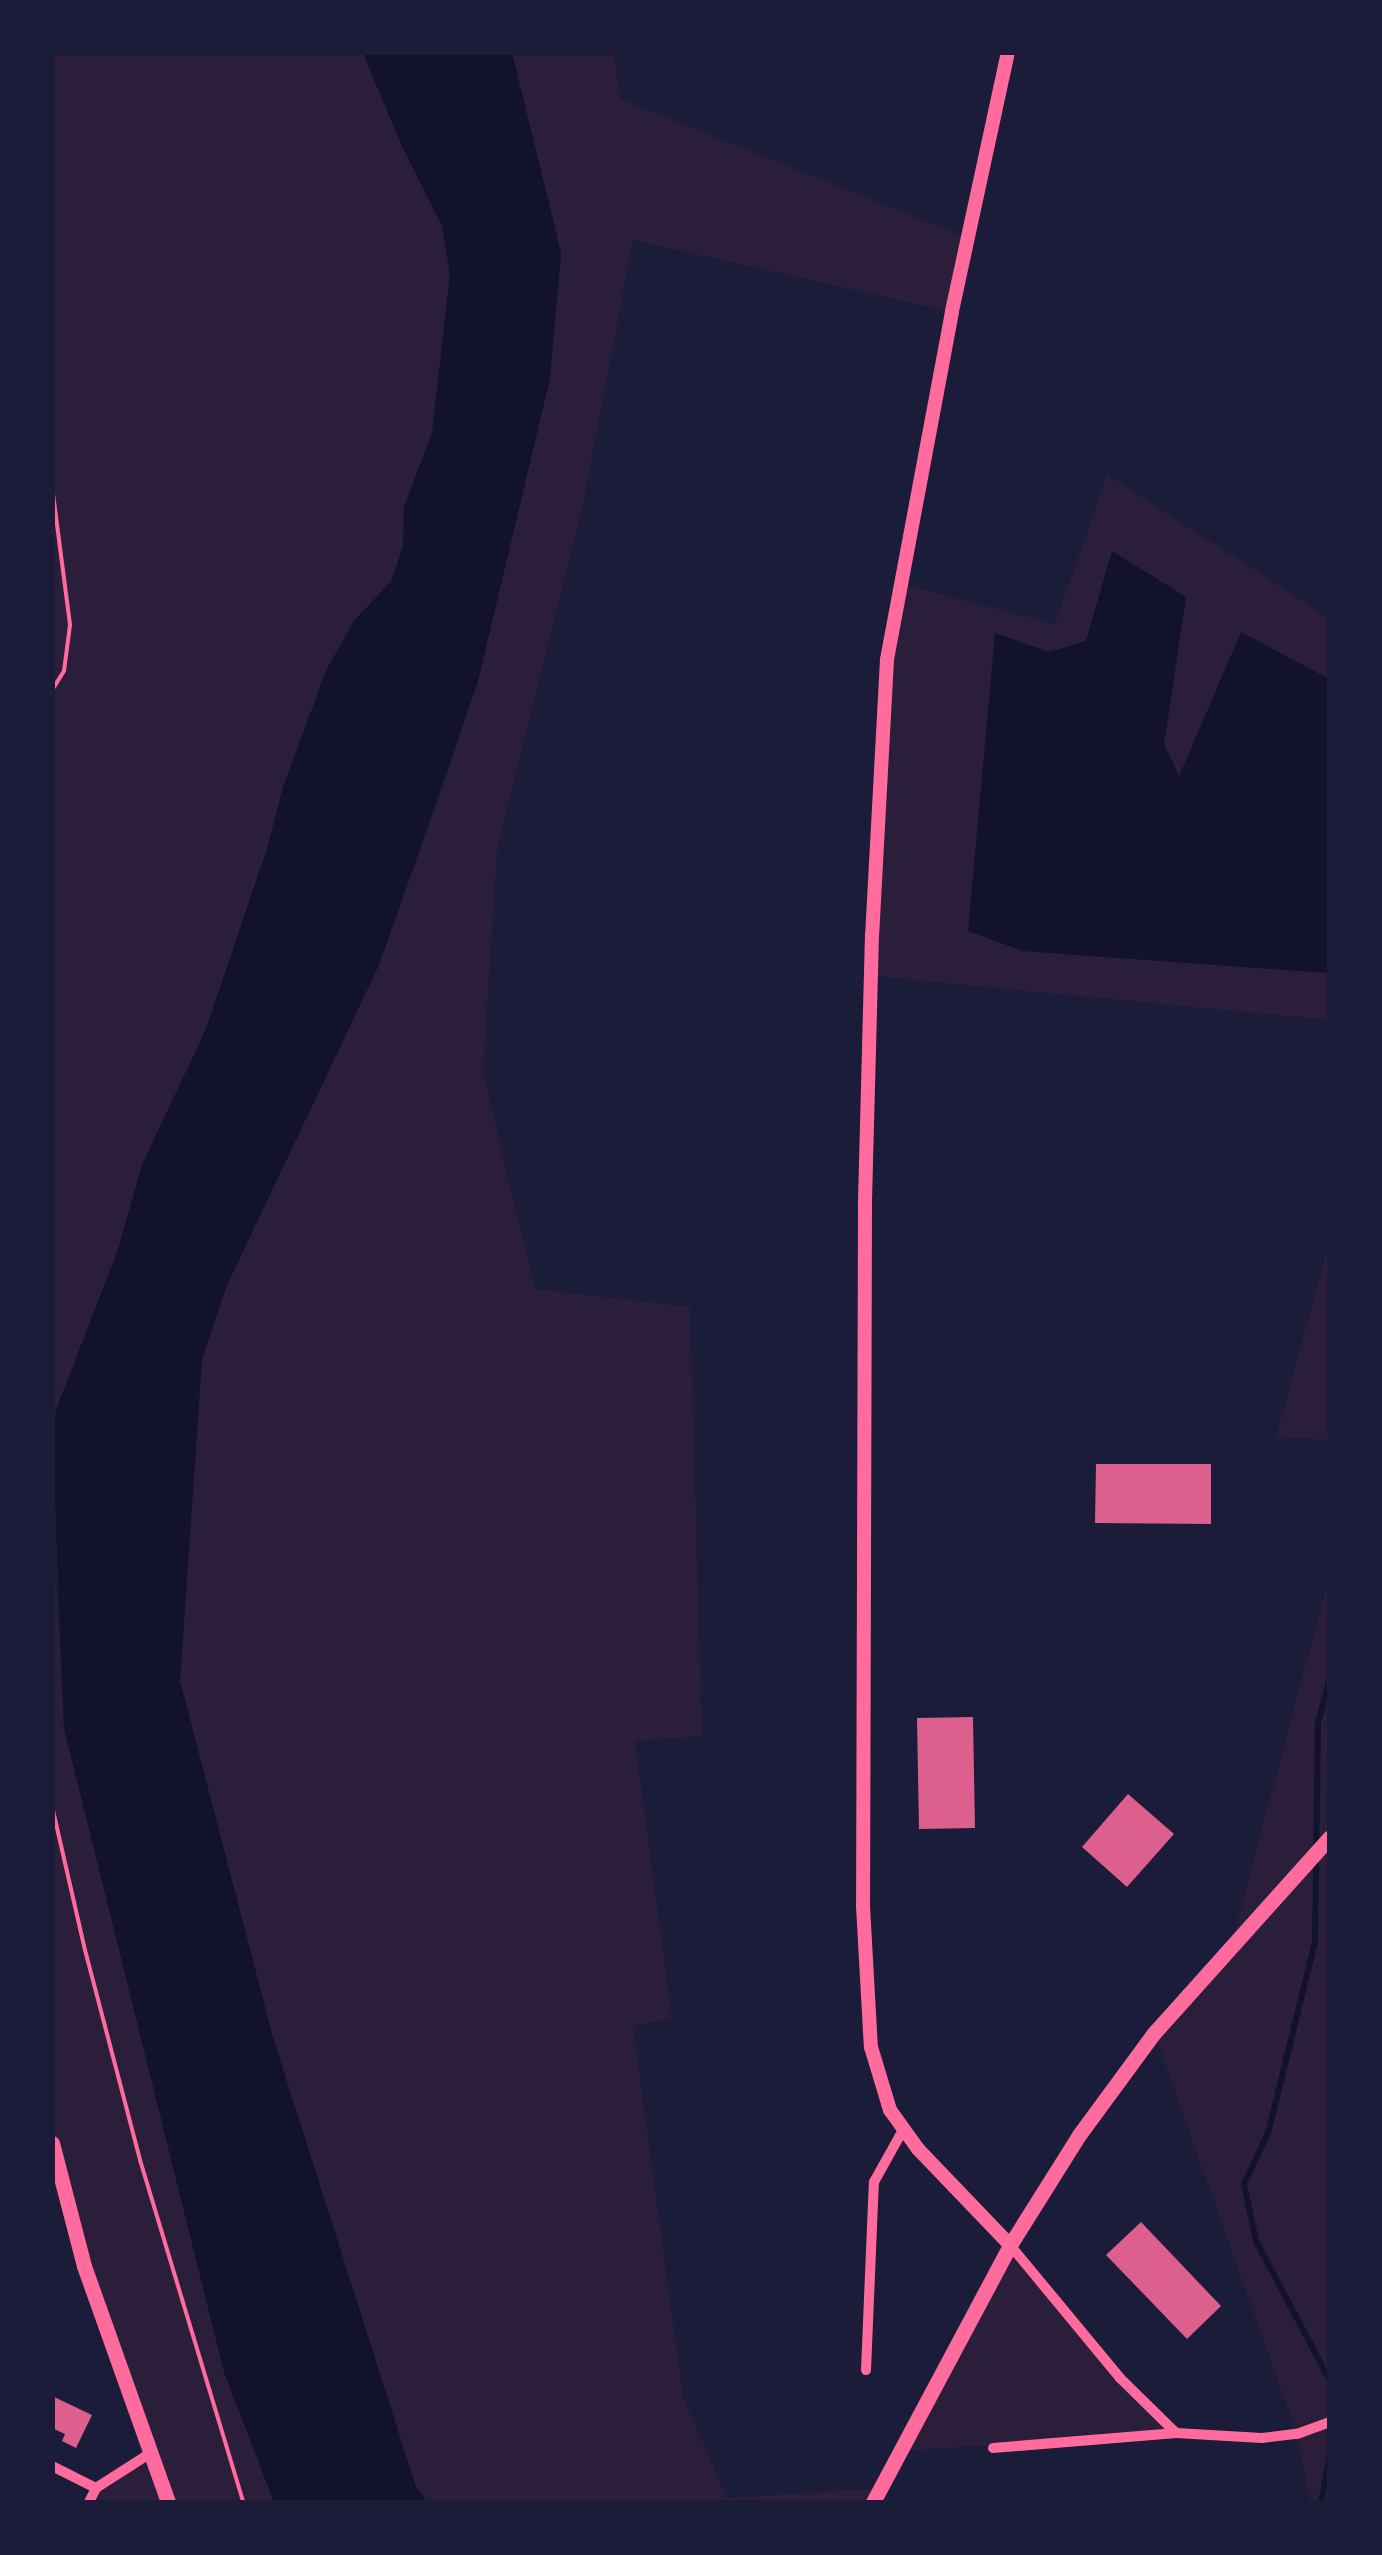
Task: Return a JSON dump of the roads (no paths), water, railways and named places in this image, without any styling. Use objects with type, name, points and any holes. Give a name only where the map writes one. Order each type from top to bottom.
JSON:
[{"type":"main road","points":[[873,2502],[1010,2246],[1078,2134],[1154,2033],[1232,1941],[1330,1837]]},
{"type":"main road","points":[[52,2143],[84,2266],[168,2502]]},
{"type":"street","points":[[1008,52],[952,312],[887,660],[872,934],[865,1208],[863,1918],[871,2047],[890,2110],[918,2149],[1010,2246],[1120,2378],[1176,2433]]},
{"type":"street","points":[[866,2370],[874,2182],[904,2128]]},
{"type":"street","points":[[993,2448],[1176,2433],[1297,2434],[1330,2422]]},
{"type":"street","points":[[89,2502],[96,2488],[149,2454]]},
{"type":"street","points":[[52,2466],[96,2488]]},
{"type":"waterway","points":[[1330,1677],[1318,1724],[1315,1942],[1268,2133],[1244,2184],[1256,2241],[1330,2381]]},
{"type":"waterway","points":[[1321,2502],[1330,2455]]}]
